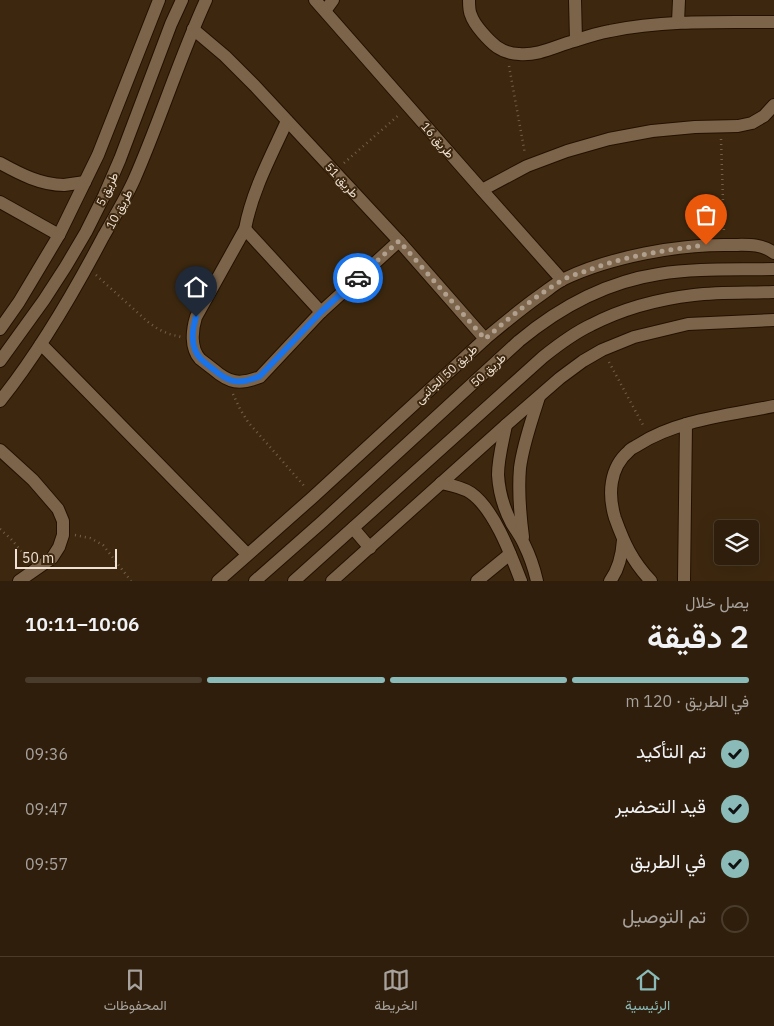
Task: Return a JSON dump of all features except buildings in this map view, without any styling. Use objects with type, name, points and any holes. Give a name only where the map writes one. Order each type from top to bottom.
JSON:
[{"type":"street","name":"طريق 5","points":[[0,329],[19,302],[85,182],[98,155],[159,0]]},
{"type":"street","name":"طريق 5","points":[[0,361],[44,300],[90,223],[120,159],[171,24],[182,0]]},
{"type":"street","name":"طريق 10","points":[[0,402],[41,344],[87,268],[133,181],[206,0]]},
{"type":"street","name":"طريق 16","points":[[315,0],[562,280]]},
{"type":"street","points":[[325,11],[333,0]]},
{"type":"street","points":[[469,0],[471,16],[478,28],[497,48],[507,52],[522,54],[538,53],[609,31],[644,25],[678,22],[774,22]]},
{"type":"street","points":[[575,0],[576,40]]},
{"type":"street","points":[[678,22],[679,0]]},
{"type":"street","points":[[154,14],[171,24]]},
{"type":"street","name":"طريق 51","points":[[193,29],[225,56],[255,86],[399,241],[485,339]]},
{"type":"street","points":[[482,190],[527,166],[567,151],[609,139],[652,131],[738,126],[752,123],[764,116],[774,105]]},
{"type":"street","points":[[287,121],[255,191],[245,230],[196,317],[193,327],[193,338],[199,357],[223,378],[240,382],[260,376],[321,312],[399,241]]},
{"type":"street","points":[[0,163],[21,175],[42,182],[63,185],[85,182]]},
{"type":"street","points":[[0,202],[58,234]]},
{"type":"street","points":[[245,230],[321,312]]},
{"type":"street","name":"طريق 50 الجانبى","points":[[218,581],[313,497],[485,339],[562,280],[597,267],[633,257],[706,245],[756,245],[774,252]]},
{"type":"street","name":"طريق 50","points":[[255,581],[519,341],[539,324],[561,310],[608,287],[658,274],[684,271],[774,269]]},
{"type":"street","points":[[294,581],[543,357],[590,325],[642,305],[692,295],[774,292]]},
{"type":"street","points":[[332,581],[539,396],[583,361],[602,350],[634,337],[688,324],[774,320]]},
{"type":"street","points":[[41,344],[248,554]]},
{"type":"street","points":[[524,542],[519,506],[520,468],[539,396]]},
{"type":"street","points":[[651,581],[638,566],[623,540],[614,513],[610,496],[612,480],[618,464],[628,451],[650,437],[686,424],[774,406]]},
{"type":"street","points":[[684,581],[686,424]]},
{"type":"street","points":[[506,425],[499,459],[500,492],[504,507],[524,542],[533,564],[537,581]]},
{"type":"street","points":[[0,450],[33,480],[58,509],[63,521],[63,535],[59,548],[52,558],[19,581]]},
{"type":"street","points":[[441,483],[470,492],[484,505],[499,531],[521,581]]},
{"type":"street","points":[[353,528],[370,548]]},
{"type":"street","points":[[610,581],[619,565],[623,540]]},
{"type":"street","points":[[477,581],[510,554]]},
{"type":"path","points":[[507,52],[527,166]]},
{"type":"path","points":[[334,172],[409,106]]},
{"type":"path","points":[[720,126],[724,245]]},
{"type":"path","points":[[87,268],[158,329],[169,334],[193,338]]},
{"type":"path","points":[[602,350],[650,437]]},
{"type":"path","points":[[230,380],[240,409],[248,422],[313,497]]},
{"type":"path","points":[[0,529],[24,554],[36,570]]},
{"type":"path","points":[[63,535],[77,535],[90,538],[103,545],[131,581]]},
{"type":"way so far","points":[[358,278],[399,241],[485,339],[562,280],[597,267],[633,257],[706,245]]},
{"type":"route","points":[[196,317],[193,327],[193,338],[199,357],[223,378],[240,382],[250,380],[260,376],[321,312],[358,278]]}]
